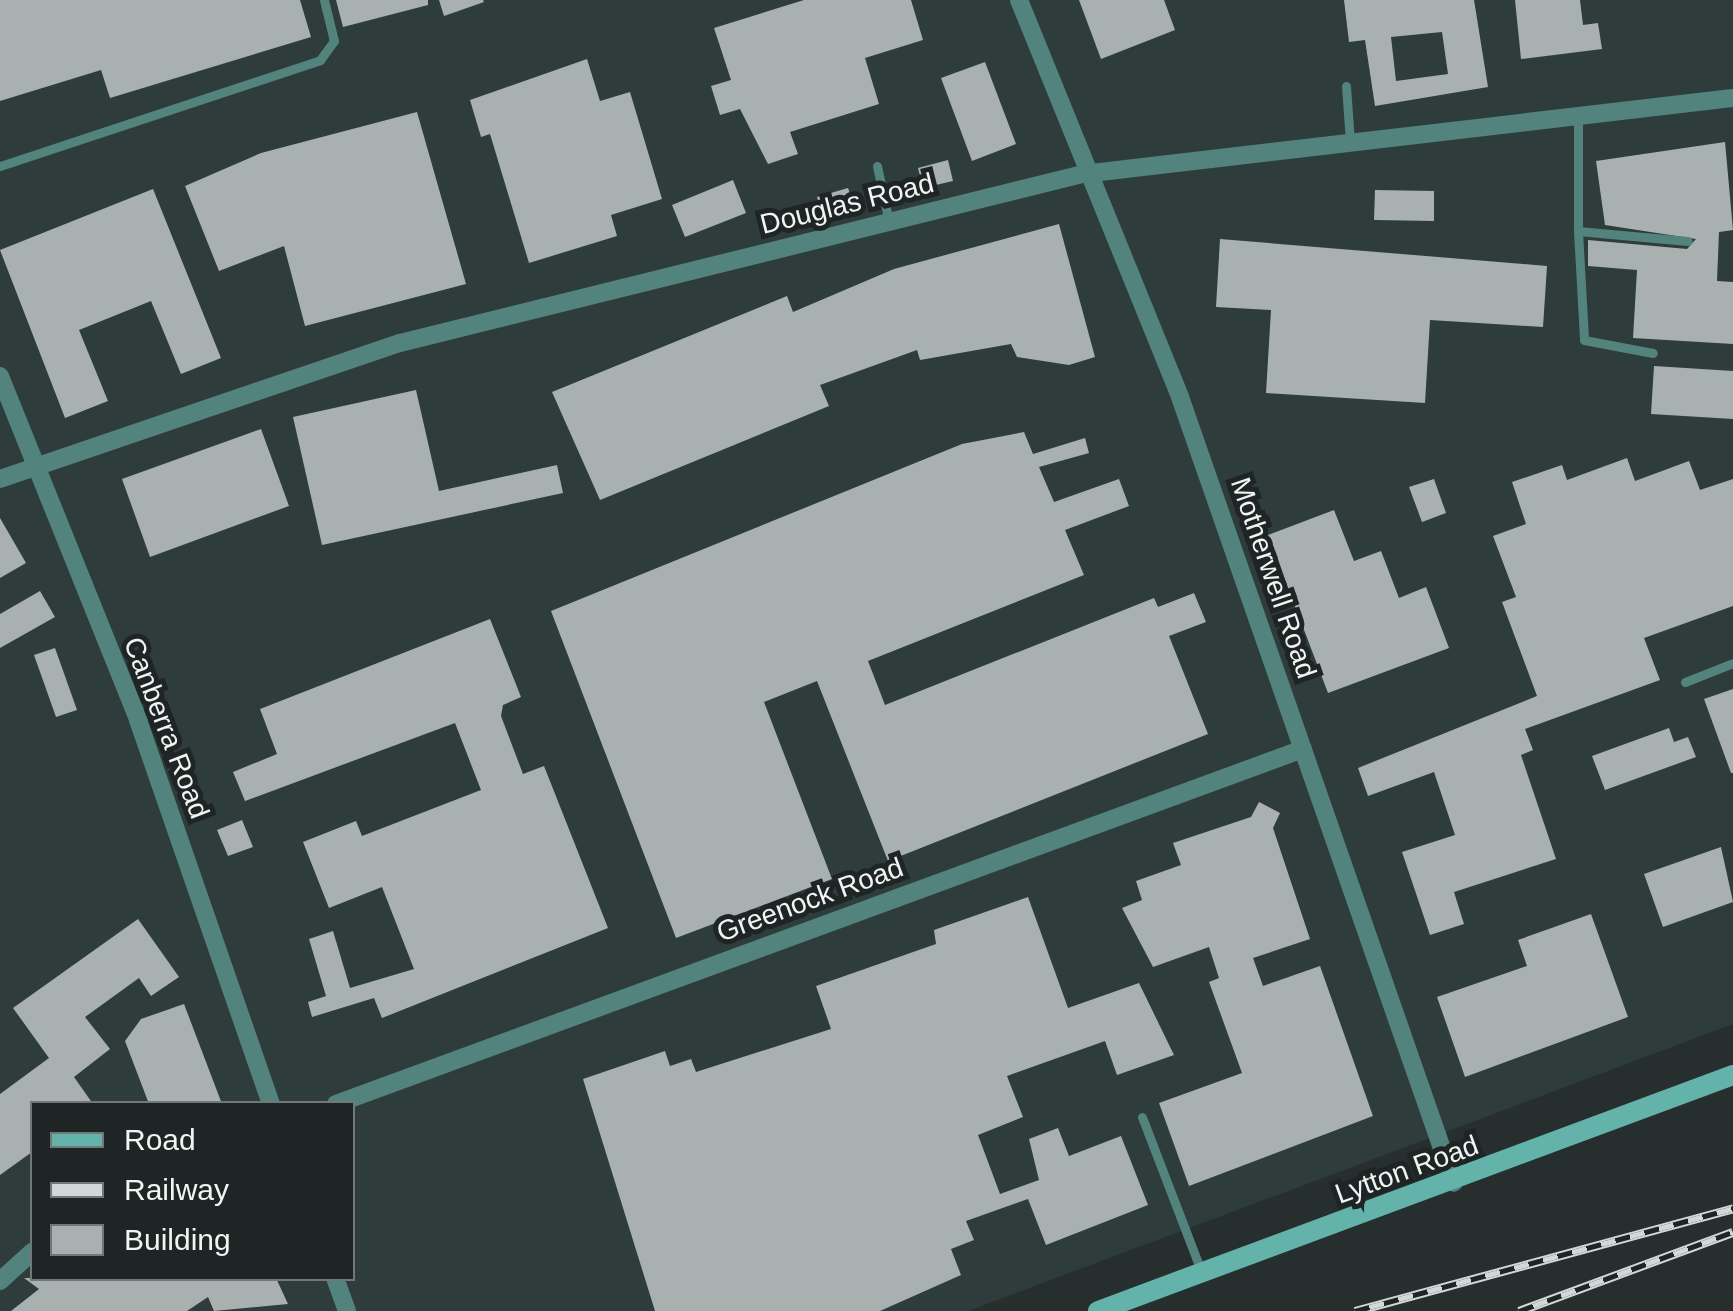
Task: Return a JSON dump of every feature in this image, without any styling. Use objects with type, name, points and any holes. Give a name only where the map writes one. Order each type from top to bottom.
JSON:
[{"type":"main road","name":"Lytton Road","points":[[1098,1311],[1454,1182],[1733,1075]]},
{"type":"street","name":"Motherwell Road","points":[[1018,0],[1084,174],[1180,396],[1454,1182]]},
{"type":"street","name":"Douglas Road","points":[[0,479],[28,463],[400,343],[1084,174],[1733,98]]},
{"type":"street","name":"Canberra Road","points":[[0,376],[28,463],[138,720],[269,1101]]},
{"type":"street","name":"Greenock Road","points":[[344,1101],[1303,749]]},
{"type":"street","points":[[0,1281],[30,1254]]},
{"type":"street","points":[[336,1281],[347,1311]]},
{"type":"lane","points":[[0,166],[320,60],[334,40],[324,0]]},
{"type":"lane","points":[[1346,86],[1350,144]]},
{"type":"lane","points":[[1578,118],[1578,231],[1584,340],[1652,353]]},
{"type":"lane","points":[[877,166],[888,222]]},
{"type":"lane","points":[[1578,231],[1688,241]]},
{"type":"lane","points":[[1686,682],[1733,663]]},
{"type":"lane","points":[[1142,1117],[1202,1274]]},
{"type":"shaded area","points":[[0,0],[1733,0],[1733,1024],[968,1311],[0,1311]]},
{"type":"building","points":[[0,0],[300,0],[311,37],[110,98],[101,70],[0,101]]},
{"type":"building","points":[[336,0],[428,0],[428,5],[343,27]]},
{"type":"building","points":[[439,0],[483,0],[484,2],[444,16]]},
{"type":"building","points":[[804,0],[911,0],[923,40],[865,58],[879,104],[790,132],[798,154],[768,164],[740,109],[720,115],[711,86],[731,80],[714,28]]},
{"type":"building","points":[[1079,0],[1164,0],[1175,30],[1101,59]]},
{"type":"building","points":[[1344,0],[1474,0],[1488,87],[1375,106],[1365,40],[1349,42]],"holes":[[[1442,32],[1448,74],[1396,81],[1391,37]]]},
{"type":"building","points":[[1515,0],[1580,0],[1583,25],[1598,23],[1602,49],[1521,59]]},
{"type":"building","points":[[587,59],[600,101],[630,92],[662,199],[611,215],[617,236],[529,263],[490,134],[481,137],[470,100]]},
{"type":"building","points":[[985,62],[1016,144],[972,161],[941,78]]},
{"type":"building","points":[[417,112],[466,284],[305,326],[284,246],[219,271],[185,186],[261,153]]},
{"type":"building","points":[[1725,142],[1733,230],[1719,232],[1717,281],[1733,282],[1733,344],[1633,338],[1637,270],[1588,266],[1588,240],[1687,249],[1696,239],[1605,225],[1596,161]]},
{"type":"building","points":[[948,160],[953,181],[923,188],[918,168]]},
{"type":"building","points":[[733,180],[746,213],[685,237],[672,205]]},
{"type":"building","points":[[848,188],[854,206],[823,216],[817,197]]},
{"type":"building","points":[[153,189],[221,358],[181,374],[151,301],[79,330],[108,401],[65,418],[0,250]]},
{"type":"building","points":[[1375,190],[1434,191],[1434,221],[1374,220]]},
{"type":"building","points":[[1059,224],[1095,357],[1069,365],[1017,357],[1011,344],[920,360],[917,350],[820,385],[829,406],[600,500],[552,392],[787,296],[793,312],[894,269]]},
{"type":"building","points":[[1220,239],[1547,266],[1543,327],[1430,320],[1425,403],[1266,393],[1271,310],[1216,307]]},
{"type":"building","points":[[1654,366],[1733,371],[1733,419],[1651,414]]},
{"type":"building","points":[[416,390],[439,491],[557,465],[563,493],[322,545],[293,417]]},
{"type":"building","points":[[261,429],[289,506],[150,557],[122,479]]},
{"type":"building","points":[[1024,432],[1033,454],[1085,438],[1089,453],[1039,467],[1054,502],[1119,479],[1129,506],[1065,530],[1084,575],[868,661],[885,705],[1154,598],[1158,607],[1194,593],[1206,622],[1169,636],[1208,734],[888,861],[817,681],[764,702],[832,879],[676,938],[551,611],[962,444]]},
{"type":"building","points":[[1627,458],[1635,481],[1689,461],[1700,490],[1733,479],[1733,606],[1644,638],[1660,680],[1525,729],[1533,750],[1521,755],[1556,859],[1454,892],[1464,924],[1430,935],[1402,852],[1455,835],[1434,772],[1368,796],[1358,768],[1537,696],[1502,602],[1516,597],[1493,536],[1526,524],[1512,482],[1562,465],[1567,480]]},
{"type":"building","points":[[1434,479],[1446,513],[1422,522],[1409,487]]},
{"type":"building","points":[[1334,510],[1354,561],[1381,551],[1399,598],[1426,587],[1449,648],[1328,693],[1268,535]]},
{"type":"building","points":[[0,518],[26,563],[0,578]]},
{"type":"building","points":[[40,591],[55,617],[0,648],[0,614]]},
{"type":"building","points":[[490,619],[521,697],[503,705],[501,716],[523,774],[544,766],[608,928],[382,1018],[374,998],[312,1017],[308,1002],[326,996],[309,939],[333,931],[350,988],[414,969],[382,887],[329,908],[303,842],[356,821],[362,836],[481,790],[455,723],[245,801],[233,772],[277,754],[260,709]]},
{"type":"building","points":[[55,648],[77,710],[56,717],[34,655]]},
{"type":"building","points":[[1733,689],[1733,773],[1731,773],[1704,699]]},
{"type":"building","points":[[1669,728],[1674,742],[1688,737],[1696,757],[1605,790],[1592,756]]},
{"type":"building","points":[[1259,802],[1280,813],[1273,828],[1310,939],[1253,958],[1263,986],[1320,966],[1373,1116],[1189,1186],[1159,1103],[1242,1073],[1209,982],[1219,978],[1209,947],[1153,967],[1122,908],[1142,900],[1136,881],[1181,865],[1173,843],[1251,817]]},
{"type":"building","points":[[242,820],[253,847],[228,856],[217,830]]},
{"type":"building","points":[[1721,847],[1733,902],[1663,927],[1644,874]]},
{"type":"building","points":[[1028,897],[1068,1008],[1139,983],[1174,1055],[1117,1075],[1105,1041],[1007,1076],[1023,1117],[978,1135],[1000,1194],[1039,1180],[1029,1139],[1058,1128],[1069,1156],[1121,1136],[1148,1205],[1046,1245],[1028,1199],[966,1221],[974,1240],[951,1249],[961,1275],[880,1311],[655,1311],[583,1079],[665,1051],[670,1066],[691,1059],[696,1072],[831,1029],[816,986],[936,944],[934,930]]},
{"type":"building","points":[[1591,914],[1628,1017],[1465,1077],[1437,997],[1527,966],[1518,940]]},
{"type":"building","points":[[138,919],[179,977],[151,996],[139,978],[85,1017],[110,1049],[74,1077],[91,1101],[30,1101],[30,1153],[0,1175],[0,1094],[49,1058],[13,1008]]},
{"type":"building","points":[[184,1004],[221,1101],[148,1101],[125,1041],[141,1019]]},
{"type":"building","points":[[24,1278],[277,1281],[288,1304],[214,1311],[208,1297],[187,1311],[11,1311],[39,1289]]},
{"type":"railway","points":[[1355,1311],[1733,1208]]},
{"type":"railway","points":[[1519,1311],[1733,1232]]}]
